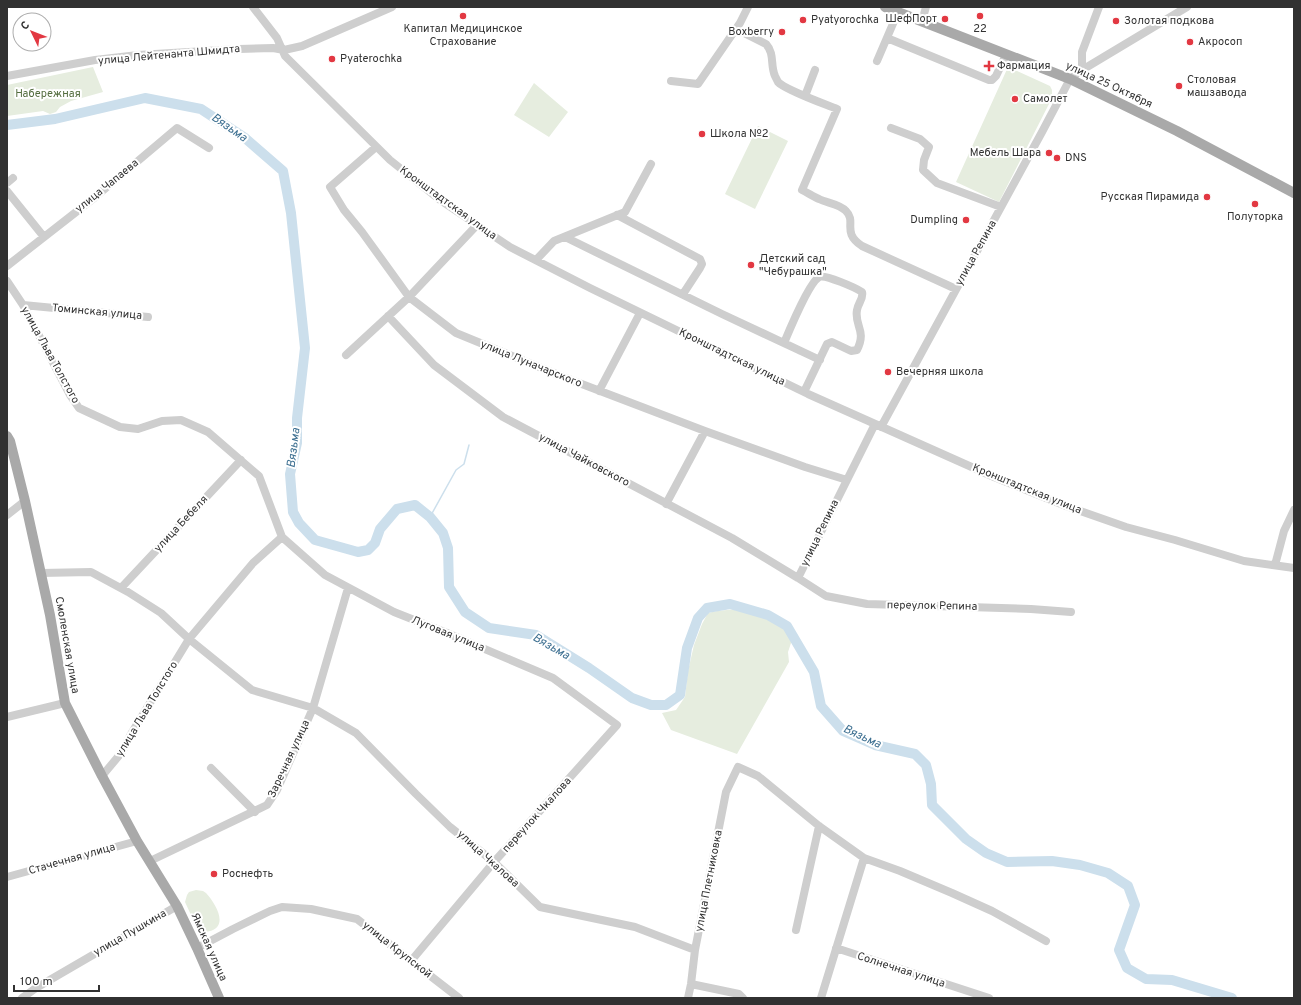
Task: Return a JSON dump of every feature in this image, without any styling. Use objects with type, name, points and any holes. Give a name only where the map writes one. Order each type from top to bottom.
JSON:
[{"type":"main road","name":"улица 25 Октября","points":[[885,7],[1070,79],[1177,131],[1294,192]]},
{"type":"main road","name":"Смоленская улица","points":[[7,436],[10,441],[25,501],[41,573],[50,615],[65,703],[137,841],[177,906]]},
{"type":"main road","name":"Ямская улица","points":[[177,906],[219,998]]},
{"type":"street","name":"Кронштадтская улица","points":[[253,7],[277,38],[284,50],[285,56],[376,147],[440,200],[510,247],[640,313],[804,392],[994,477],[1066,506],[1118,524],[1244,561],[1294,568]]},
{"type":"street","name":"улица Лейтенанта Шмидта","points":[[7,76],[95,60],[138,55],[239,49],[273,48],[284,50],[302,46],[392,7]]},
{"type":"street","points":[[671,81],[698,84],[736,29],[748,7]]},
{"type":"street","points":[[922,22],[926,7]]},
{"type":"street","points":[[1082,70],[1082,52],[1099,7]]},
{"type":"street","points":[[1070,79],[1082,70],[1187,7]]},
{"type":"street","points":[[877,61],[898,12]]},
{"type":"street","points":[[736,29],[766,44],[770,48],[773,70],[778,82],[805,96],[837,109],[802,190],[818,199],[845,210],[850,220],[850,233],[857,243],[956,289]]},
{"type":"street","points":[[887,38],[989,80],[992,80],[996,76],[1006,55]]},
{"type":"street","points":[[805,96],[815,70]]},
{"type":"street","name":"улица Репина","points":[[798,578],[847,480],[956,289],[1070,79]]},
{"type":"street","name":"улица Чапаева","points":[[7,266],[94,198],[177,128],[209,148]]},
{"type":"street","points":[[891,128],[920,139],[929,147],[924,160],[923,170],[937,183],[1001,207]]},
{"type":"street","name":"улица Луначарского","points":[[376,147],[330,187],[344,210],[362,232],[409,297],[456,333],[599,391],[705,431],[805,467],[847,480]]},
{"type":"street","points":[[536,260],[554,241],[625,212],[652,164]]},
{"type":"street","points":[[7,191],[44,237]]},
{"type":"street","points":[[617,215],[700,259],[702,264],[683,294]]},
{"type":"street","points":[[346,355],[409,297],[477,225]]},
{"type":"street","points":[[565,237],[820,360]]},
{"type":"street","points":[[784,343],[803,302],[818,277],[825,277],[862,292],[863,295],[858,308],[857,316],[862,339],[857,350],[851,351],[832,342],[827,344],[804,392]]},
{"type":"street","name":"улица Льва Толстого","points":[[7,281],[23,305],[70,396],[79,408],[120,427],[138,429],[162,421],[181,420],[208,432],[259,476],[282,537],[253,563],[188,639],[131,734],[122,752],[102,776]]},
{"type":"street","name":"Томинская улица","points":[[23,305],[148,317]]},
{"type":"street","points":[[599,391],[640,313]]},
{"type":"street","name":"улица Чайковского","points":[[388,316],[434,365],[502,418],[732,538],[798,578]]},
{"type":"street","points":[[666,504],[705,431]]},
{"type":"street","name":"улица Бебеля","points":[[120,588],[240,460]]},
{"type":"street","points":[[7,515],[25,501]]},
{"type":"street","points":[[1275,566],[1284,531],[1294,510]]},
{"type":"street","name":"Луговая улица","points":[[282,537],[325,575],[348,588],[394,612],[553,678],[617,725]]},
{"type":"street","points":[[41,573],[91,572],[161,613],[188,639],[252,690],[313,708]]},
{"type":"street","name":"переулок Репина","points":[[798,578],[826,596],[866,604],[1031,608],[1071,612]]},
{"type":"street","name":"Заречная улица","points":[[150,861],[267,805],[277,790],[313,708],[348,588]]},
{"type":"street","points":[[7,717],[65,703]]},
{"type":"street","name":"улица Чкалова","points":[[313,708],[356,733],[450,827],[494,862],[540,907],[635,927],[695,950]]},
{"type":"street","name":"переулок Чкалова","points":[[411,961],[494,862],[617,725]]},
{"type":"street","name":"улица Плетниковка","points":[[688,998],[695,950],[726,792],[738,767],[758,776],[819,826]]},
{"type":"street","points":[[211,768],[255,812]]},
{"type":"street","points":[[796,930],[819,826],[864,858],[900,871],[952,893],[992,912],[1046,941]]},
{"type":"street","name":"Стачечная улица","points":[[7,877],[137,841]]},
{"type":"street","points":[[821,998],[864,858]]},
{"type":"street","name":"улица Пушкина","points":[[22,998],[36,988],[177,906]]},
{"type":"street","name":"улица Крупской","points":[[197,948],[270,911],[282,907],[311,909],[357,919],[459,998]]},
{"type":"street","name":"Солнечная улица","points":[[836,948],[989,998]]},
{"type":"street","points":[[691,984],[739,994],[743,998]]},
{"type":"green space","name":"Набережная","points":[[93,67],[103,92],[71,101],[60,107],[56,112],[50,114],[43,111],[7,116],[7,85]]},
{"type":"green space","points":[[1008,67],[1050,86],[1052,90],[1052,98],[999,202],[956,182]]},
{"type":"green space","points":[[534,83],[568,112],[549,137],[514,115]]},
{"type":"green space","points":[[758,126],[788,141],[755,209],[725,194]]},
{"type":"green space","points":[[737,609],[777,624],[787,632],[792,640],[788,652],[789,662],[737,754],[671,730],[662,713],[676,710],[685,697],[688,671],[694,645],[708,613]]},
{"type":"green space","points":[[196,890],[206,893],[217,910],[219,922],[217,927],[212,930],[204,932],[197,928],[185,902],[189,892]]},
{"type":"waterway","name":"Вязьма","points":[[7,125],[55,119],[145,98],[201,109],[245,138],[283,171],[291,213],[305,348],[297,418],[297,443],[290,474],[293,512],[299,523],[315,540],[358,552],[368,550],[375,543],[380,529],[397,509],[415,505],[430,517],[443,533],[448,548],[449,587],[465,612],[489,628],[536,635],[589,668],[632,698],[651,705],[666,705],[680,695],[687,648],[698,618],[707,608],[730,604],[768,615],[787,626],[814,672],[821,706],[843,731],[875,745],[915,754],[926,765],[931,784],[932,805],[966,839],[986,853],[1007,862],[1052,861],[1080,865],[1108,873],[1128,886],[1135,905],[1119,950],[1127,968],[1146,979],[1172,980],[1232,998]]},
{"type":"waterway","points":[[430,517],[456,470],[464,464],[469,445]]},
{"type":"place","name":"Капитал Медицинское Страхование","points":[[463,16]]},
{"type":"place","name":"22","points":[[980,16]]},
{"type":"place","name":"ШефПорт","points":[[945,19]]},
{"type":"place","name":"Pyatyorochka","points":[[803,20]]},
{"type":"place","name":"Золотая подкова","points":[[1116,21]]},
{"type":"place","name":"Boxberry","points":[[782,32]]},
{"type":"place","name":"Акросоп","points":[[1190,42]]},
{"type":"place","name":"Pyaterochka","points":[[332,59]]},
{"type":"place","name":"Фармация","points":[[989,66]]},
{"type":"place","name":"Столовая машзавода","points":[[1179,86]]},
{"type":"place","name":"Самолет","points":[[1015,99]]},
{"type":"place","name":"Школа №2","points":[[702,134]]},
{"type":"place","name":"Мебель Шара","points":[[1049,153]]},
{"type":"place","name":"DNS","points":[[1057,158]]},
{"type":"place","name":"Русская Пирамида","points":[[1207,197]]},
{"type":"place","name":"Полуторка","points":[[1255,204]]},
{"type":"place","name":"Dumpling","points":[[966,220]]},
{"type":"place","name":"Детский сад \"Чебурашка\"","points":[[751,265]]},
{"type":"place","name":"Вечерняя школа","points":[[888,372]]},
{"type":"place","name":"Роснефть","points":[[214,874]]}]
